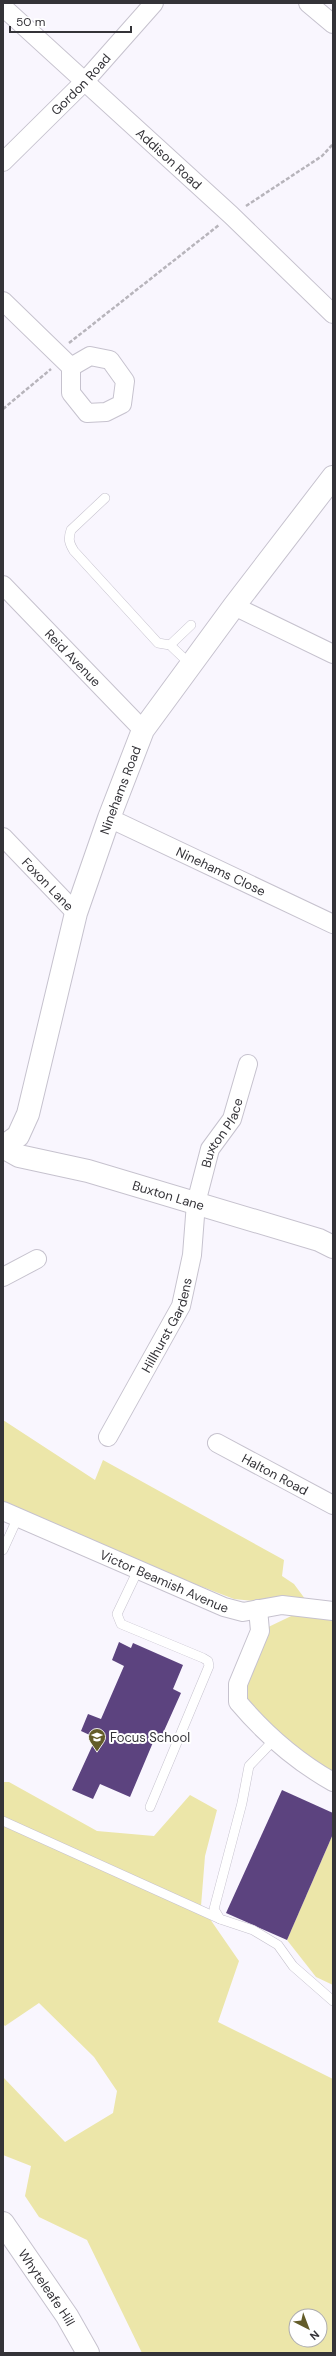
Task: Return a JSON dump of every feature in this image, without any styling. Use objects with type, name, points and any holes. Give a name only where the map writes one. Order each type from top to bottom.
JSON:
[{"type":"street","name":"Gordon Road","points":[[3,162],[85,81],[154,3]]},
{"type":"street","points":[[308,3],[333,24]]},
{"type":"street","name":"Addison Road","points":[[3,7],[231,215],[333,314]]},
{"type":"street","points":[[3,301],[67,363]]},
{"type":"street","name":"Ninehams Road","points":[[3,1147],[18,1136],[28,1114],[76,913],[109,818],[143,730],[234,606],[332,481]]},
{"type":"street","name":"Reid Avenue","points":[[3,585],[143,730]]},
{"type":"street","points":[[234,606],[333,654]]},
{"type":"street","name":"Ninehams Close","points":[[109,818],[333,924]]},
{"type":"street","name":"Foxon Lane","points":[[3,837],[76,913]]},
{"type":"street","name":"Buxton Place","points":[[196,1203],[210,1150],[232,1119],[248,1064]]},
{"type":"street","name":"Buxton Lane","points":[[3,1147],[19,1156],[88,1170],[319,1240],[333,1247]]},
{"type":"street","name":"Hillhurst Gardens","points":[[108,1437],[181,1306],[192,1255],[196,1203]]},
{"type":"street","points":[[3,1277],[37,1259]]},
{"type":"street","name":"Halton Road","points":[[217,1443],[333,1505]]},
{"type":"street","name":"Victor Beamish Avenue","points":[[10,1514],[224,1607],[243,1612],[282,1605],[311,1607],[333,1611]]},
{"type":"street","points":[[258,1609],[260,1631],[238,1684],[238,1702],[274,1740],[308,1768],[333,1782]]},
{"type":"street","name":"Whyteleafe Hill","points":[[3,2223],[67,2316],[88,2353]]},
{"type":"lane","points":[[105,498],[71,530],[68,537],[70,544],[74,551],[158,643],[170,645],[191,665]]},
{"type":"lane","points":[[170,645],[191,625]]},
{"type":"lane","points":[[3,1550],[10,1514]]},
{"type":"lane","points":[[138,1570],[116,1614],[121,1624],[203,1658],[208,1661],[209,1666],[150,1807]]},
{"type":"lane","points":[[220,1919],[214,1909],[242,1803],[249,1766],[274,1740]]},
{"type":"lane","points":[[3,1821],[220,1919],[253,1930],[278,1945],[293,1966],[333,2001]]},
{"type":"path","points":[[3,409],[67,363],[70,340],[231,215],[322,156],[333,144]]},
{"type":"shaded area","points":[[3,1420],[95,1480],[103,1460],[284,1560],[282,1576],[294,1584],[311,1607],[333,1611],[333,1782],[238,1702],[260,1631],[310,1607],[234,1599],[158,1570],[3,1502]]},
{"type":"shaded area","points":[[3,1782],[9,1782],[97,1831],[154,1836],[190,1795],[217,1810],[205,1856],[201,1906],[239,1961],[218,2022],[333,2079],[333,2353],[142,2353],[87,2240],[39,2217],[25,2196],[31,2166],[3,2155],[3,2077],[65,2142],[113,2113],[117,2091],[94,2057],[39,2003],[5,2026],[3,2024]]},
{"type":"shaded area","points":[[333,1834],[333,1985],[316,1977],[287,1940]]},
{"type":"building","points":[[119,1642],[131,1648],[133,1643],[183,1665],[173,1689],[181,1693],[159,1742],[154,1740],[130,1797],[100,1784],[93,1799],[72,1790],[94,1742],[91,1741],[94,1737],[81,1731],[88,1714],[101,1719],[124,1666],[112,1660]]},
{"type":"building","points":[[282,1790],[333,1813],[333,1834],[287,1940],[226,1913]]},
{"type":"place","name":"Focus School","points":[[97,1752]]}]
